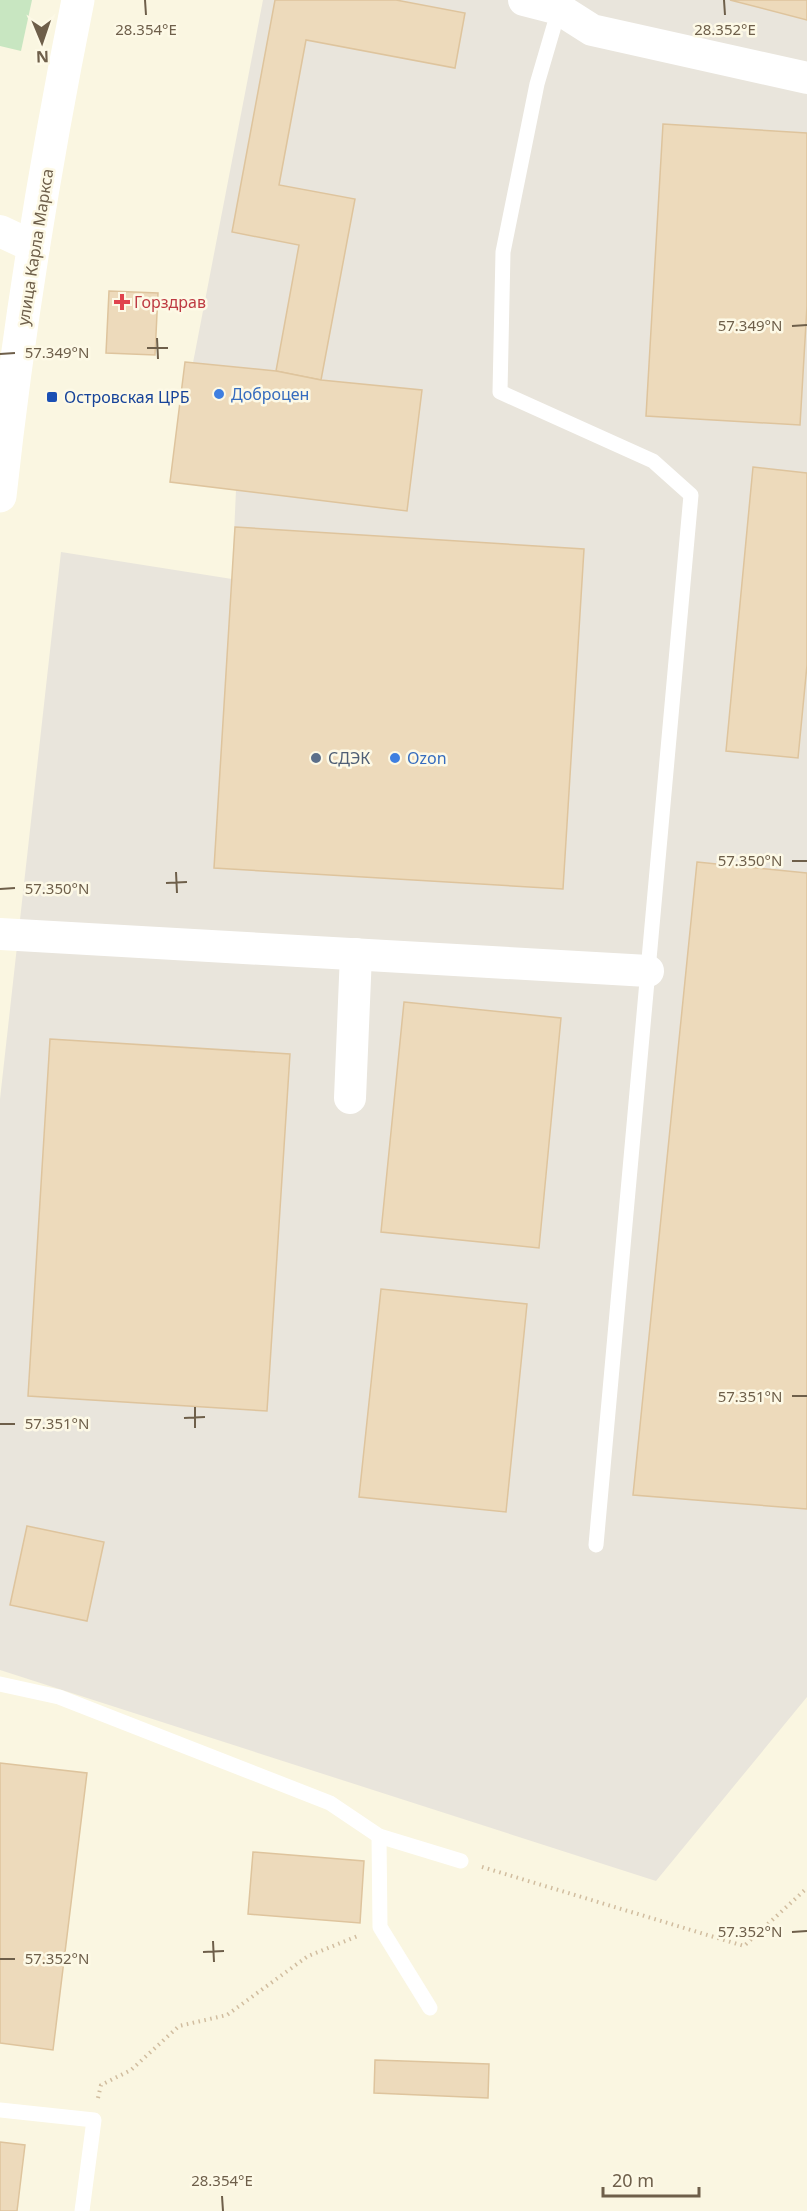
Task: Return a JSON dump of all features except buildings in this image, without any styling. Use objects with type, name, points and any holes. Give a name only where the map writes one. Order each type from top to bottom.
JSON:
[{"type":"main road","name":"улица Карла Маркса","points":[[0,496],[34,247],[78,0]]},
{"type":"street","points":[[524,0],[559,9],[592,30],[807,78]]},
{"type":"street","points":[[0,231],[34,247]]},
{"type":"street","points":[[0,934],[648,970]]},
{"type":"street","points":[[350,1098],[356,954]]},
{"type":"lane","points":[[559,9],[537,84],[503,252],[500,392],[653,461],[691,495],[596,1545]]},
{"type":"lane","points":[[0,1684],[59,1697],[330,1803],[379,1836],[461,1861]]},
{"type":"lane","points":[[379,1836],[380,1927],[430,2008]]},
{"type":"lane","points":[[0,2110],[94,2120],[82,2211]]},
{"type":"path","points":[[461,1861],[744,1946],[807,1888]]},
{"type":"path","points":[[94,2120],[100,2085],[131,2070],[179,2026],[227,2015],[308,1956],[380,1927]]},
{"type":"shaded area","points":[[263,0],[807,0],[807,1697],[656,1881],[0,1670],[0,1099],[61,552],[232,579],[236,490],[170,482]]},
{"type":"green space","points":[[0,0],[32,0],[21,51],[0,46]]},
{"type":"place","name":"Горздрав","points":[[122,302]]},
{"type":"place","name":"Доброцен","points":[[219,394]]},
{"type":"place","name":"Островская ЦРБ","points":[[52,397]]},
{"type":"place","name":"СДЭК","points":[[316,758]]},
{"type":"place","name":"Ozon","points":[[395,758]]}]
